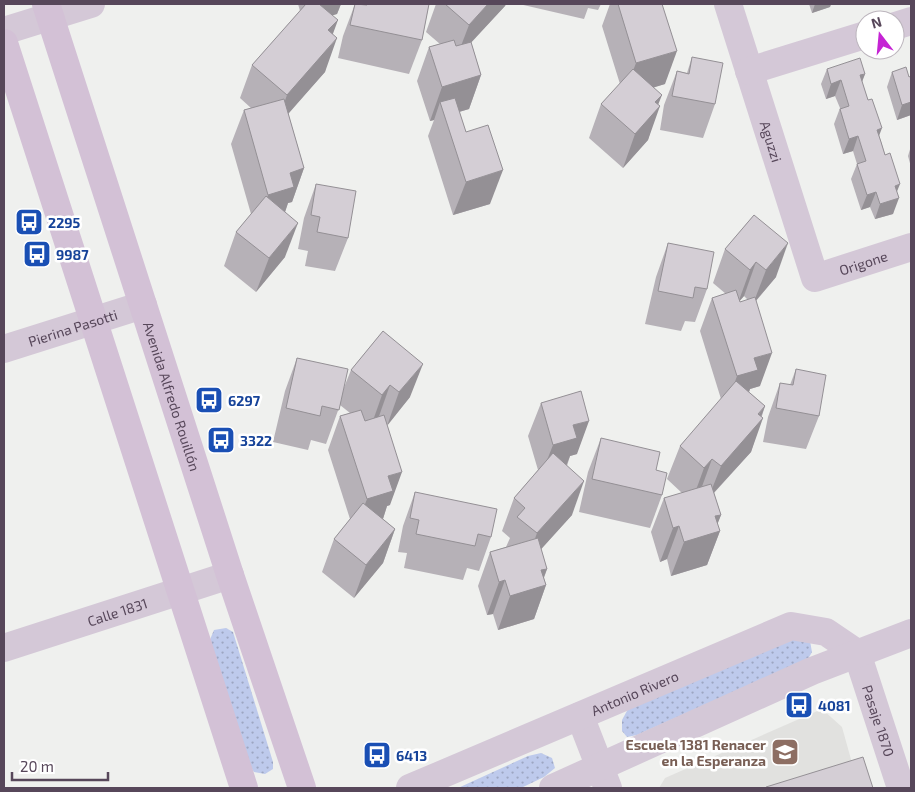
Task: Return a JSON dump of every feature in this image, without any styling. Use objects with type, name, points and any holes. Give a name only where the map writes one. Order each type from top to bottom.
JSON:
[{"type":"street","points":[[4,31],[48,10],[91,4]]},
{"type":"street","name":"Aguzzi","points":[[728,4],[815,278]]},
{"type":"street","name":"Avenida Alfredo Rouillón","points":[[48,10],[230,575],[302,788]]},
{"type":"street","points":[[749,71],[855,38]]},
{"type":"street","points":[[4,42],[244,788]]},
{"type":"street","name":"Origone","points":[[815,278],[911,247]]},
{"type":"street","name":"Pierina Pasotti","points":[[4,349],[143,305]]},
{"type":"street","name":"Calle 1831","points":[[4,648],[230,575]]},
{"type":"street","name":"Antonio Rivero","points":[[410,788],[791,626],[826,632],[857,653]]},
{"type":"street","points":[[553,788],[604,777],[812,671],[911,633]]},
{"type":"street","name":"Pasaje 1870","points":[[857,653],[902,788]]},
{"type":"street","points":[[580,716],[604,777]]},
{"type":"shaded area","points":[[226,628],[233,632],[273,762],[273,769],[265,774],[254,772],[248,763],[209,642],[214,630]]},
{"type":"shaded area","points":[[800,636],[810,641],[812,652],[808,659],[637,735],[627,737],[622,731],[622,720],[628,709]]},
{"type":"shaded area","name":"Escuela 1381 Renacer en la Esperanza","points":[[822,709],[842,727],[859,788],[659,788],[665,778]]},
{"type":"shaded area","points":[[541,753],[552,758],[555,768],[544,777],[521,788],[458,788],[528,756]]},
{"type":"building","points":[[306,4],[319,4],[338,20],[328,30],[337,38],[287,95],[252,65]]},
{"type":"building","points":[[355,4],[429,4],[422,40],[350,25]]},
{"type":"building","points":[[445,4],[488,4],[469,25]]},
{"type":"building","points":[[618,4],[662,4],[677,51],[636,63]]},
{"type":"building","points":[[454,40],[456,46],[471,42],[481,75],[442,87],[429,47]]},
{"type":"building","points":[[692,57],[723,63],[715,104],[672,96],[677,71],[689,74]]},
{"type":"building","points":[[855,60],[861,60],[865,74],[860,75],[868,100],[872,99],[882,128],[877,130],[885,155],[890,153],[900,184],[895,186],[899,198],[880,204],[876,192],[867,195],[857,164],[866,161],[858,136],[849,139],[840,109],[849,106],[841,80],[831,84],[827,69]]},
{"type":"building","points":[[906,67],[909,77],[911,76],[911,102],[902,105],[892,72]]},
{"type":"building","points":[[633,69],[662,95],[655,102],[660,106],[635,134],[601,104]]},
{"type":"building","points":[[455,98],[466,132],[488,125],[503,170],[466,182],[440,102]]},
{"type":"building","points":[[284,99],[304,168],[290,173],[294,187],[268,195],[244,110]]},
{"type":"building","points":[[316,184],[356,191],[348,238],[317,232],[320,217],[311,215]]},
{"type":"building","points":[[266,196],[298,223],[269,258],[236,232]]},
{"type":"building","points":[[754,215],[788,243],[766,270],[756,262],[750,270],[725,249]]},
{"type":"building","points":[[668,243],[714,252],[707,289],[695,287],[693,298],[658,291]]},
{"type":"building","points":[[736,290],[740,302],[755,297],[772,353],[754,358],[758,370],[737,376],[712,298]]},
{"type":"building","points":[[383,331],[423,364],[399,392],[390,385],[382,395],[351,370]]},
{"type":"building","points":[[297,358],[348,369],[339,410],[322,406],[320,416],[286,408]]},
{"type":"building","points":[[796,369],[826,375],[819,416],[776,408],[780,383],[793,385]]},
{"type":"building","points":[[736,381],[765,406],[758,414],[763,418],[721,466],[712,459],[704,468],[680,446]]},
{"type":"building","points":[[581,391],[589,421],[573,425],[577,438],[553,445],[541,403]]},
{"type":"building","points":[[361,410],[365,421],[384,415],[402,472],[388,476],[393,491],[367,499],[340,416]]},
{"type":"building","points":[[601,438],[660,452],[656,470],[667,473],[662,495],[592,479]]},
{"type":"building","points":[[553,453],[584,481],[537,533],[517,517],[525,508],[514,498]]},
{"type":"building","points":[[711,484],[721,515],[715,516],[720,531],[684,542],[679,526],[673,528],[664,498]]},
{"type":"building","points":[[415,492],[497,509],[491,537],[478,534],[475,546],[416,534],[419,520],[410,518]]},
{"type":"building","points":[[363,503],[395,529],[366,565],[334,539]]},
{"type":"building","points":[[538,538],[547,569],[541,570],[546,585],[510,596],[505,580],[499,582],[490,552]]},
{"type":"building","points":[[863,757],[873,788],[766,788],[766,787]]},
{"type":"place","name":"2295","points":[[29,222]]},
{"type":"place","name":"9987","points":[[37,254]]},
{"type":"place","name":"6297","points":[[209,400]]},
{"type":"place","name":"3322","points":[[221,440]]},
{"type":"place","name":"4081","points":[[799,705]]},
{"type":"place","name":"Escuela 1381 Renacer en la Esperanza","points":[[785,752]]},
{"type":"place","name":"6413","points":[[377,755]]}]
